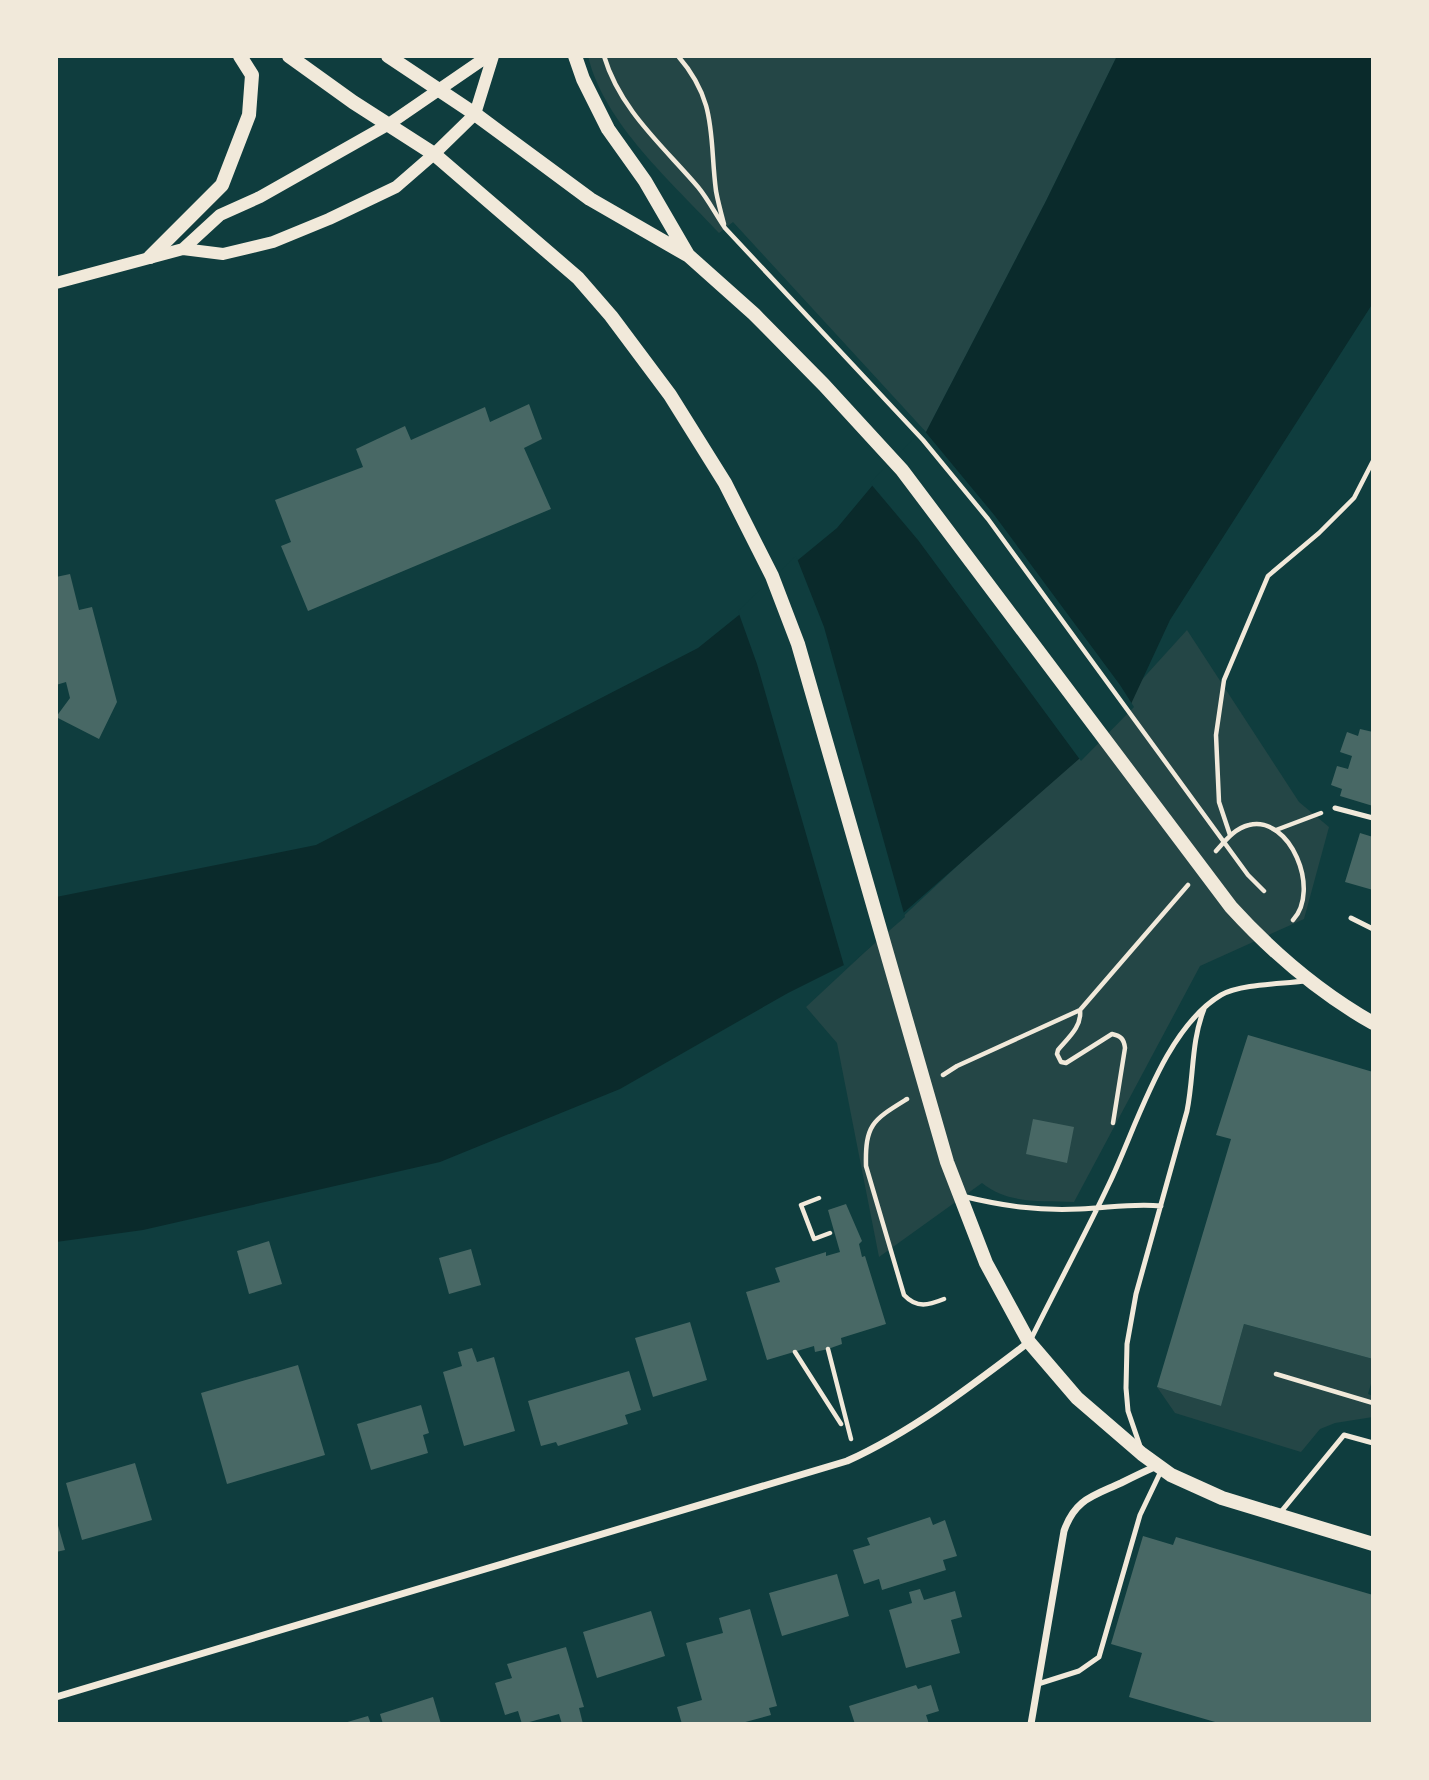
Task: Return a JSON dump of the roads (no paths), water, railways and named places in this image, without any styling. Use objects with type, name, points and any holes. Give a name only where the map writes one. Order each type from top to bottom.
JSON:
[{"type":"main road","points":[[150,257],[222,185],[249,116],[252,75],[240,56]]},
{"type":"main road","points":[[289,56],[353,103],[434,155],[578,278],[611,316],[670,395],[725,483],[772,576],[798,644],[928,1099],[958,1193],[986,1263],[1029,1342],[1077,1398],[1159,1467],[1211,1494],[1373,1544]]},
{"type":"main road","points":[[388,56],[474,114],[590,199],[689,256],[780,340],[902,470],[1203,872],[1240,917],[1265,943],[1311,981],[1373,1023]]},
{"type":"main road","points":[[575,56],[608,130],[645,181],[689,256]]},
{"type":"street","points":[[183,249],[220,215],[260,197],[389,124],[490,56]]},
{"type":"street","points":[[56,283],[183,249],[223,254],[273,242],[396,187],[434,155],[474,114],[490,56]]},
{"type":"street","points":[[56,1697],[847,1461],[929,1415],[1029,1342]]},
{"type":"street","points":[[1031,1724],[1068,1521],[1080,1504],[1091,1495],[1159,1467]]},
{"type":"lane","points":[[1335,808],[1373,818]]},
{"type":"lane","points":[[1350,918],[1373,929]]},
{"type":"lane","points":[[1029,1342],[1097,1208],[1164,1062],[1188,1023],[1206,1006],[1232,990],[1311,981]]},
{"type":"lane","points":[[1142,1454],[1128,1411],[1125,1361],[1136,1294],[1187,1111],[1196,1029],[1206,1006]]},
{"type":"lane","points":[[958,1193],[1017,1209],[1097,1208],[1138,1203],[1161,1206]]},
{"type":"lane","points":[[1278,1516],[1344,1435],[1373,1443]]},
{"type":"lane","points":[[1038,1684],[1079,1671],[1099,1657],[1140,1515],[1159,1467]]}]
